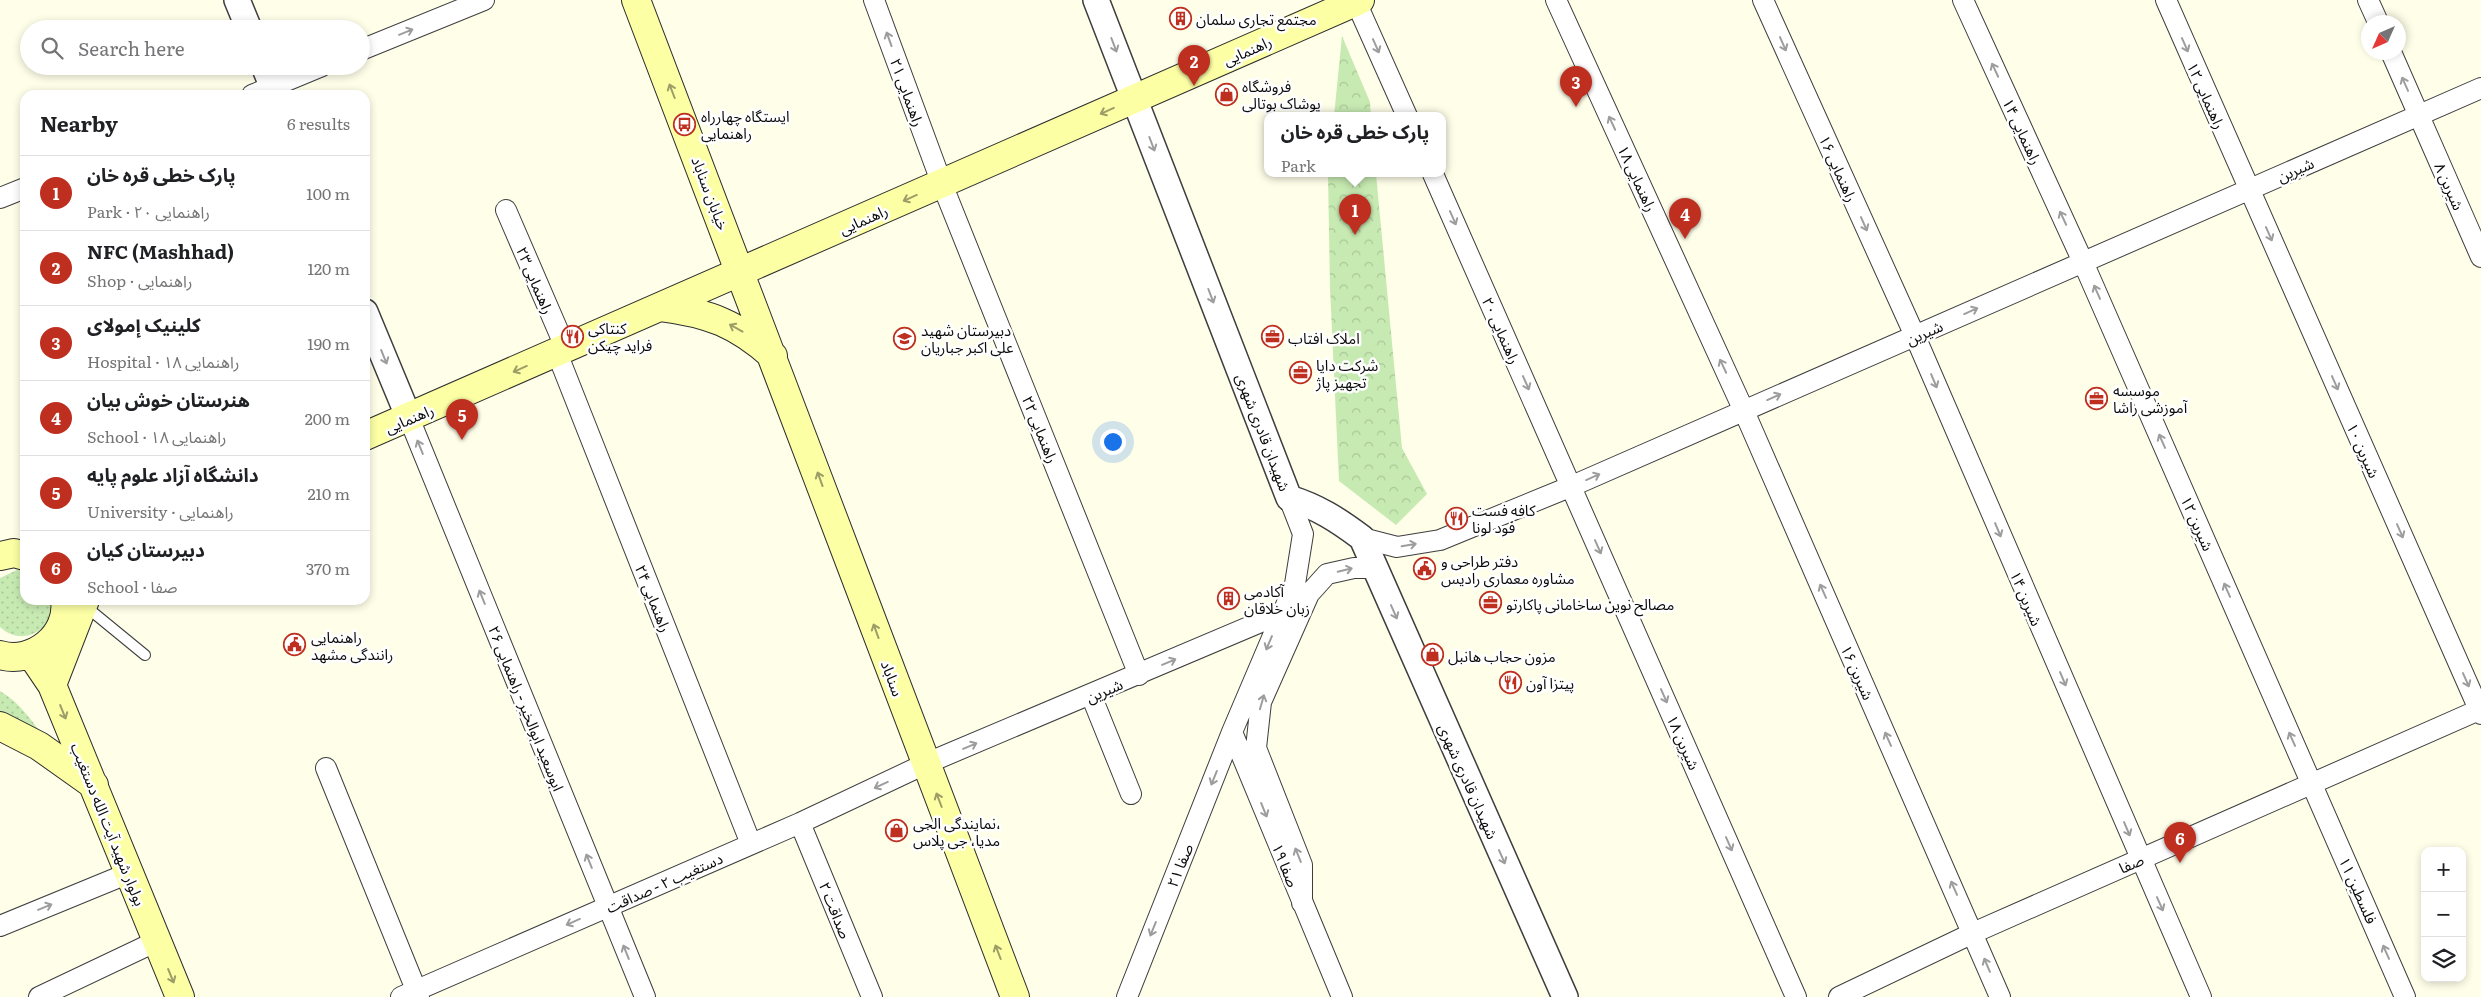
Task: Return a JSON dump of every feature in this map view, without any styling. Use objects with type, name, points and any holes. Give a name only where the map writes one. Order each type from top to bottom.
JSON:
[{"type":"main road","name":"خیابان سناباد","points":[[636,0],[774,357]]},
{"type":"main road","name":"راهنمایی","points":[[370,434],[1358,1]]},
{"type":"main road","points":[[661,307],[692,311],[723,321],[751,336],[774,357]]},
{"type":"main road","name":"سناباد","points":[[774,357],[925,764],[1015,997]]},
{"type":"main road","points":[[0,556],[20,555]]},
{"type":"main road","points":[[0,655],[18,657],[31,654],[45,647],[56,636],[74,605]]},
{"type":"main road","points":[[52,685],[76,605]]},
{"type":"main road","name":"بولوار شهید آیت الله دستغیب","points":[[31,654],[52,685],[180,997]]},
{"type":"main road","points":[[0,726],[39,746],[94,785]]},
{"type":"street","points":[[237,0],[245,20]]},
{"type":"street","points":[[370,46],[484,0]]},
{"type":"street","name":"راهنمایی ۲۱","points":[[874,0],[942,184]]},
{"type":"street","name":"شهیدان قادری شهری","points":[[1096,0],[1289,498],[1311,505],[1334,516],[1362,538],[1565,997]]},
{"type":"street","name":"راهنمایی ۱۸","points":[[1556,0],[1744,411]]},
{"type":"street","name":"راهنمایی ۱۶","points":[[1763,0],[1915,336]]},
{"type":"street","name":"راهنمایی ۱۴","points":[[1963,0],[2084,262]]},
{"type":"street","name":"راهنمایی ۱۲","points":[[2166,0],[2249,189]]},
{"type":"street","points":[[2368,0],[2375,15]]},
{"type":"street","points":[[1358,1],[1405,112]]},
{"type":"street","name":"شیرین ۸","points":[[2395,60],[2481,258]]},
{"type":"street","points":[[266,86],[297,75]]},
{"type":"street","name":"شیرین","points":[[1362,538],[1397,548],[1440,540],[1572,486],[2481,88]]},
{"type":"street","name":"راهنمایی ۲۰","points":[[1434,177],[1572,486]]},
{"type":"street","name":"راهنمایی ۲۲","points":[[942,184],[1139,675]]},
{"type":"street","name":"شیرین ۱۰","points":[[2249,189],[2480,711]]},
{"type":"street","points":[[0,198],[20,190]]},
{"type":"street","name":"راهنمایی ۲۳","points":[[506,210],[562,351]]},
{"type":"street","name":"شیرین ۱۲","points":[[2084,262],[2312,784]]},
{"type":"street","points":[[370,324],[409,418]]},
{"type":"street","name":"شیرین ۱۴","points":[[1915,336],[2201,997]]},
{"type":"street","name":"راهنمایی ۲۴","points":[[562,351],[751,844]]},
{"type":"street","name":"شیرین ۱۶","points":[[1744,411],[2000,997]]},
{"type":"street","name":"ابوسعید ابوالخیر - راهنمایی ۲۶","points":[[409,418],[645,997]]},
{"type":"street","name":"شیرین ۱۸","points":[[1572,486],[1796,997]]},
{"type":"street","name":"صفا ۲۱","points":[[1127,996],[1232,732],[1295,584],[1303,534],[1289,498]]},
{"type":"street","points":[[1302,903],[1302,865],[1256,748],[1261,702],[1309,594],[1327,574],[1354,568],[1374,568]]},
{"type":"street","name":"شیرین","points":[[925,764],[1282,613]]},
{"type":"street","points":[[1090,695],[1131,794]]},
{"type":"street","name":"صفا","points":[[1839,997],[1973,933],[2480,711]]},
{"type":"street","name":"صفا ۱۹","points":[[1232,732],[1342,997]]},
{"type":"street","name":"دستغیب ۲ - صداقت","points":[[412,995],[608,906],[800,823],[925,764]]},
{"type":"street","points":[[326,768],[412,995]]},
{"type":"street","name":"فلسطین ۱۱","points":[[2312,784],[2405,997]]},
{"type":"street","name":"صداقت ۲","points":[[800,823],[872,997]]},
{"type":"street","points":[[0,926],[130,874]]},
{"type":"street","points":[[39,997],[157,941]]},
{"type":"lane","points":[[82,605],[145,655]]},
{"type":"green space","points":[[1342,36],[1370,102],[1371,112],[1334,112]]},
{"type":"green space","points":[[1328,177],[1376,177],[1402,448],[1427,494],[1396,525],[1339,481],[1330,288]]},
{"type":"green space","points":[[20,569],[20,605],[55,605],[50,619],[44,627],[28,636],[19,636],[9,633],[0,627],[0,578]]},
{"type":"green space","points":[[0,691],[21,708],[48,743],[0,719]]},
{"type":"place","name":"مجتمع تجاری سلمان","points":[[1180,18]]},
{"type":"place","name":"NFC (Mashhad)","points":[[1194,86]]},
{"type":"place","name":"فروشگاه پوشاک بوتالی","points":[[1226,94]]},
{"type":"place","name":"کلینیک إمولای","points":[[1576,107]]},
{"type":"place","name":"ایستگاه چهارراه راهنمایی","points":[[685,124]]},
{"type":"place","name":"پارک خطی قره خان","points":[[1355,235]]},
{"type":"place","name":"هنرستان خوش بیان","points":[[1685,239]]},
{"type":"place","name":"کنتاکی فراید چیکن","points":[[572,336]]},
{"type":"place","name":"املاک افتاب","points":[[1272,337]]},
{"type":"place","name":"دبیرستان شهید علی اکبر جباریان","points":[[905,338]]},
{"type":"place","name":"شرکت دایا تجهیز پاژ","points":[[1300,373]]},
{"type":"place","name":"موسسه آموزشی راشا","points":[[2097,398]]},
{"type":"place","name":"دانشگاه آزاد علوم پایه","points":[[462,440]]},
{"type":"place","name":"کافه فست فود لونا","points":[[1456,518]]},
{"type":"place","name":"دفتر طراحی و مشاوره معماری رادیس","points":[[1425,569]]},
{"type":"place","name":"آکادمی زبان خلاقان","points":[[1228,599]]},
{"type":"place","name":"مصالح نوین ساخامانی پاکارتو","points":[[1490,603]]},
{"type":"place","name":"راهنمایی رانندگی مشهد","points":[[295,645]]},
{"type":"place","name":"مزون حجاب هانبل","points":[[1432,655]]},
{"type":"place","name":"پیتزا آون","points":[[1510,682]]},
{"type":"place","name":"نمایندگی الجی، مدیا، جی پلاس","points":[[897,831]]},
{"type":"place","name":"دبیرستان کیان","points":[[2180,863]]}]
